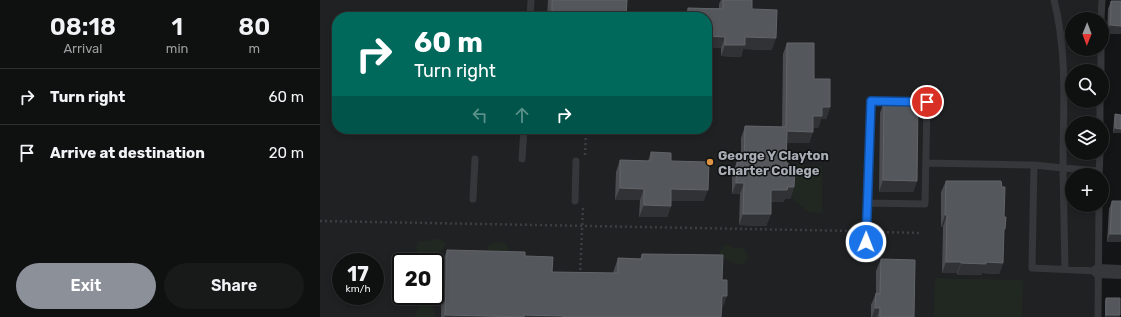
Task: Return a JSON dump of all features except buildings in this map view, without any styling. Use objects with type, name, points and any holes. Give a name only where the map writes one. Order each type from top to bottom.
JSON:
[{"type":"street","points":[[1098,271],[1121,272]]},
{"type":"lane","points":[[530,12],[531,0]]},
{"type":"lane","points":[[1054,0],[1060,28],[1062,53],[1065,269]]},
{"type":"lane","points":[[1101,12],[1102,0]]},
{"type":"lane","points":[[866,242],[867,232],[867,203],[871,101],[927,102],[925,204],[867,203]]},
{"type":"lane","points":[[522,160],[524,134]]},
{"type":"lane","points":[[473,200],[475,159]]},
{"type":"lane","points":[[575,201],[576,161]]},
{"type":"lane","points":[[926,163],[1034,165],[1063,168]]},
{"type":"lane","points":[[1034,165],[1032,268],[1098,271]]},
{"type":"lane","points":[[1098,317],[1099,212]]},
{"type":"path","points":[[320,221],[922,233]]},
{"type":"shaded area","name":"George Y Clayton Charter College","points":[[320,0],[1102,0],[1101,12],[1065,12],[1065,56],[1101,56],[1101,64],[1065,64],[1065,108],[1100,108],[1100,116],[1065,116],[1065,160],[1100,160],[1099,168],[1065,168],[1065,212],[1099,212],[1098,317],[320,317]]},
{"type":"shaded area","points":[[784,164],[822,166],[822,213],[808,212],[791,197],[792,174]]},
{"type":"shaded area","points":[[439,239],[446,244],[438,253],[420,253],[416,248],[418,242],[428,240],[431,241]]},
{"type":"shaded area","points":[[500,242],[506,244],[508,253],[489,256],[487,250],[489,246],[493,243]]},
{"type":"shaded area","points":[[728,244],[734,249],[738,247],[744,249],[748,256],[744,264],[733,263],[721,255],[719,252]]},
{"type":"shaded area","points":[[935,278],[1023,280],[1022,317],[934,317]]},
{"type":"shaded area","points":[[421,305],[428,305],[434,309],[435,314],[434,317],[415,317],[417,310]]},
{"type":"place","name":"George Y Clayton Charter College","points":[[710,162]]},
{"type":"route","points":[[866,242],[871,101],[927,102]]}]
